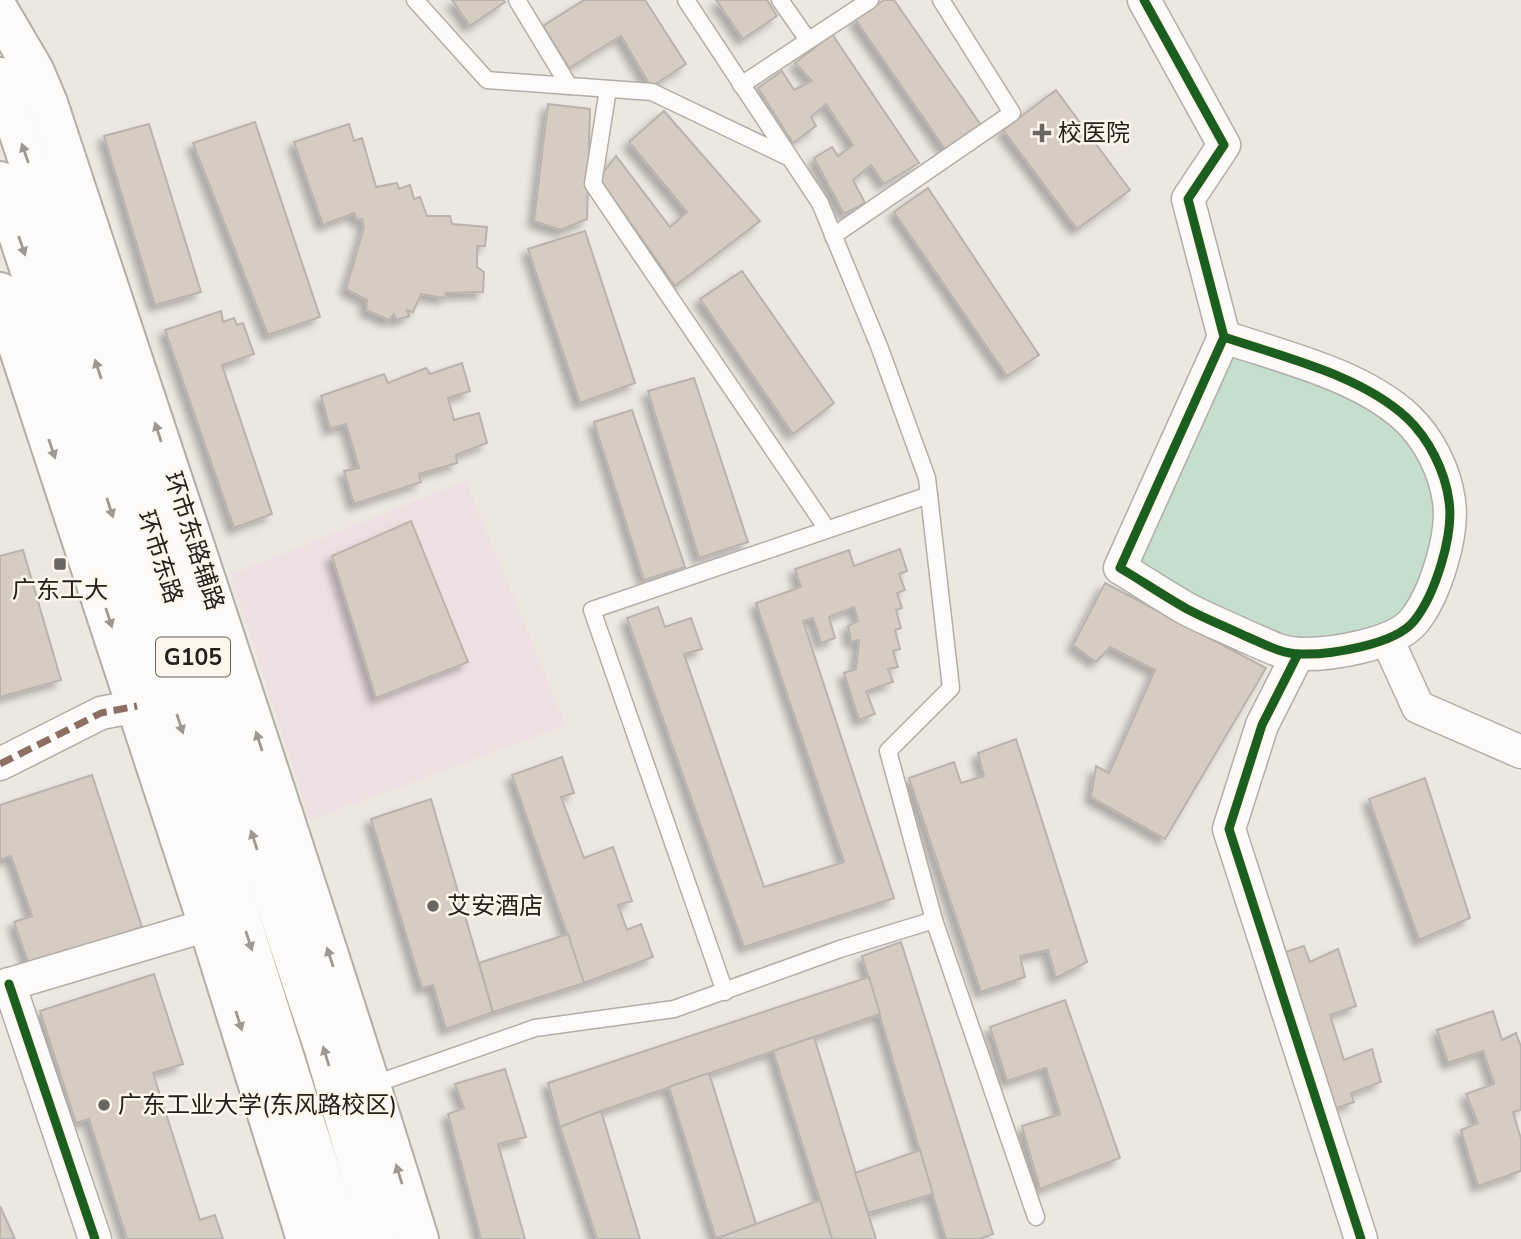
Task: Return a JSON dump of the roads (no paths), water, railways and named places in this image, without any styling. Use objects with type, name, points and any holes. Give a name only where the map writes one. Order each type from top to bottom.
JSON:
[{"type":"main road","name":"环市东路辅路","points":[[0,12],[34,70],[48,103],[372,1085],[419,1239]]},
{"type":"main road","name":"环市东路","points":[[0,77],[319,1036],[380,1239]]},
{"type":"main road","name":"环市东路","points":[[0,181],[150,631],[342,1239]]},
{"type":"main road","points":[[0,292],[208,925],[306,1239]]},
{"type":"street","points":[[1144,0],[1224,145],[1188,198],[1224,337],[1120,568],[1189,610],[1279,651],[1298,654],[1349,651],[1387,639],[1413,623],[1436,583],[1446,546],[1450,503],[1438,460],[1408,419],[1375,394],[1320,369],[1224,337]]},
{"type":"street","points":[[1387,639],[1418,707],[1521,752]]},
{"type":"street","points":[[1298,654],[1262,725],[1229,830],[1361,1239]]},
{"type":"street","points":[[0,764],[102,713],[137,706]]},
{"type":"street","points":[[95,1239],[4,985],[208,925]]},
{"type":"lane","points":[[415,0],[487,80],[652,92],[789,157]]},
{"type":"lane","points":[[517,0],[569,86]]},
{"type":"lane","points":[[685,0],[820,204],[879,346],[927,478],[951,688],[888,751],[934,920],[1036,1217]]},
{"type":"lane","points":[[780,0],[808,40]]},
{"type":"lane","points":[[741,85],[870,0]]},
{"type":"lane","points":[[833,236],[1012,113],[941,0]]},
{"type":"lane","points":[[607,89],[593,184],[827,529]]},
{"type":"lane","points":[[725,992],[592,610],[929,495]]},
{"type":"lane","points":[[372,1085],[535,1028],[674,1009],[840,949],[934,920]]},
{"type":"place","name":"校医院","points":[[1042,133]]},
{"type":"place","name":"广东工大","points":[[60,564]]},
{"type":"place","name":"艾安酒店","points":[[433,906]]},
{"type":"place","name":"广东工业大学(东风路校区)","points":[[104,1105]]}]
